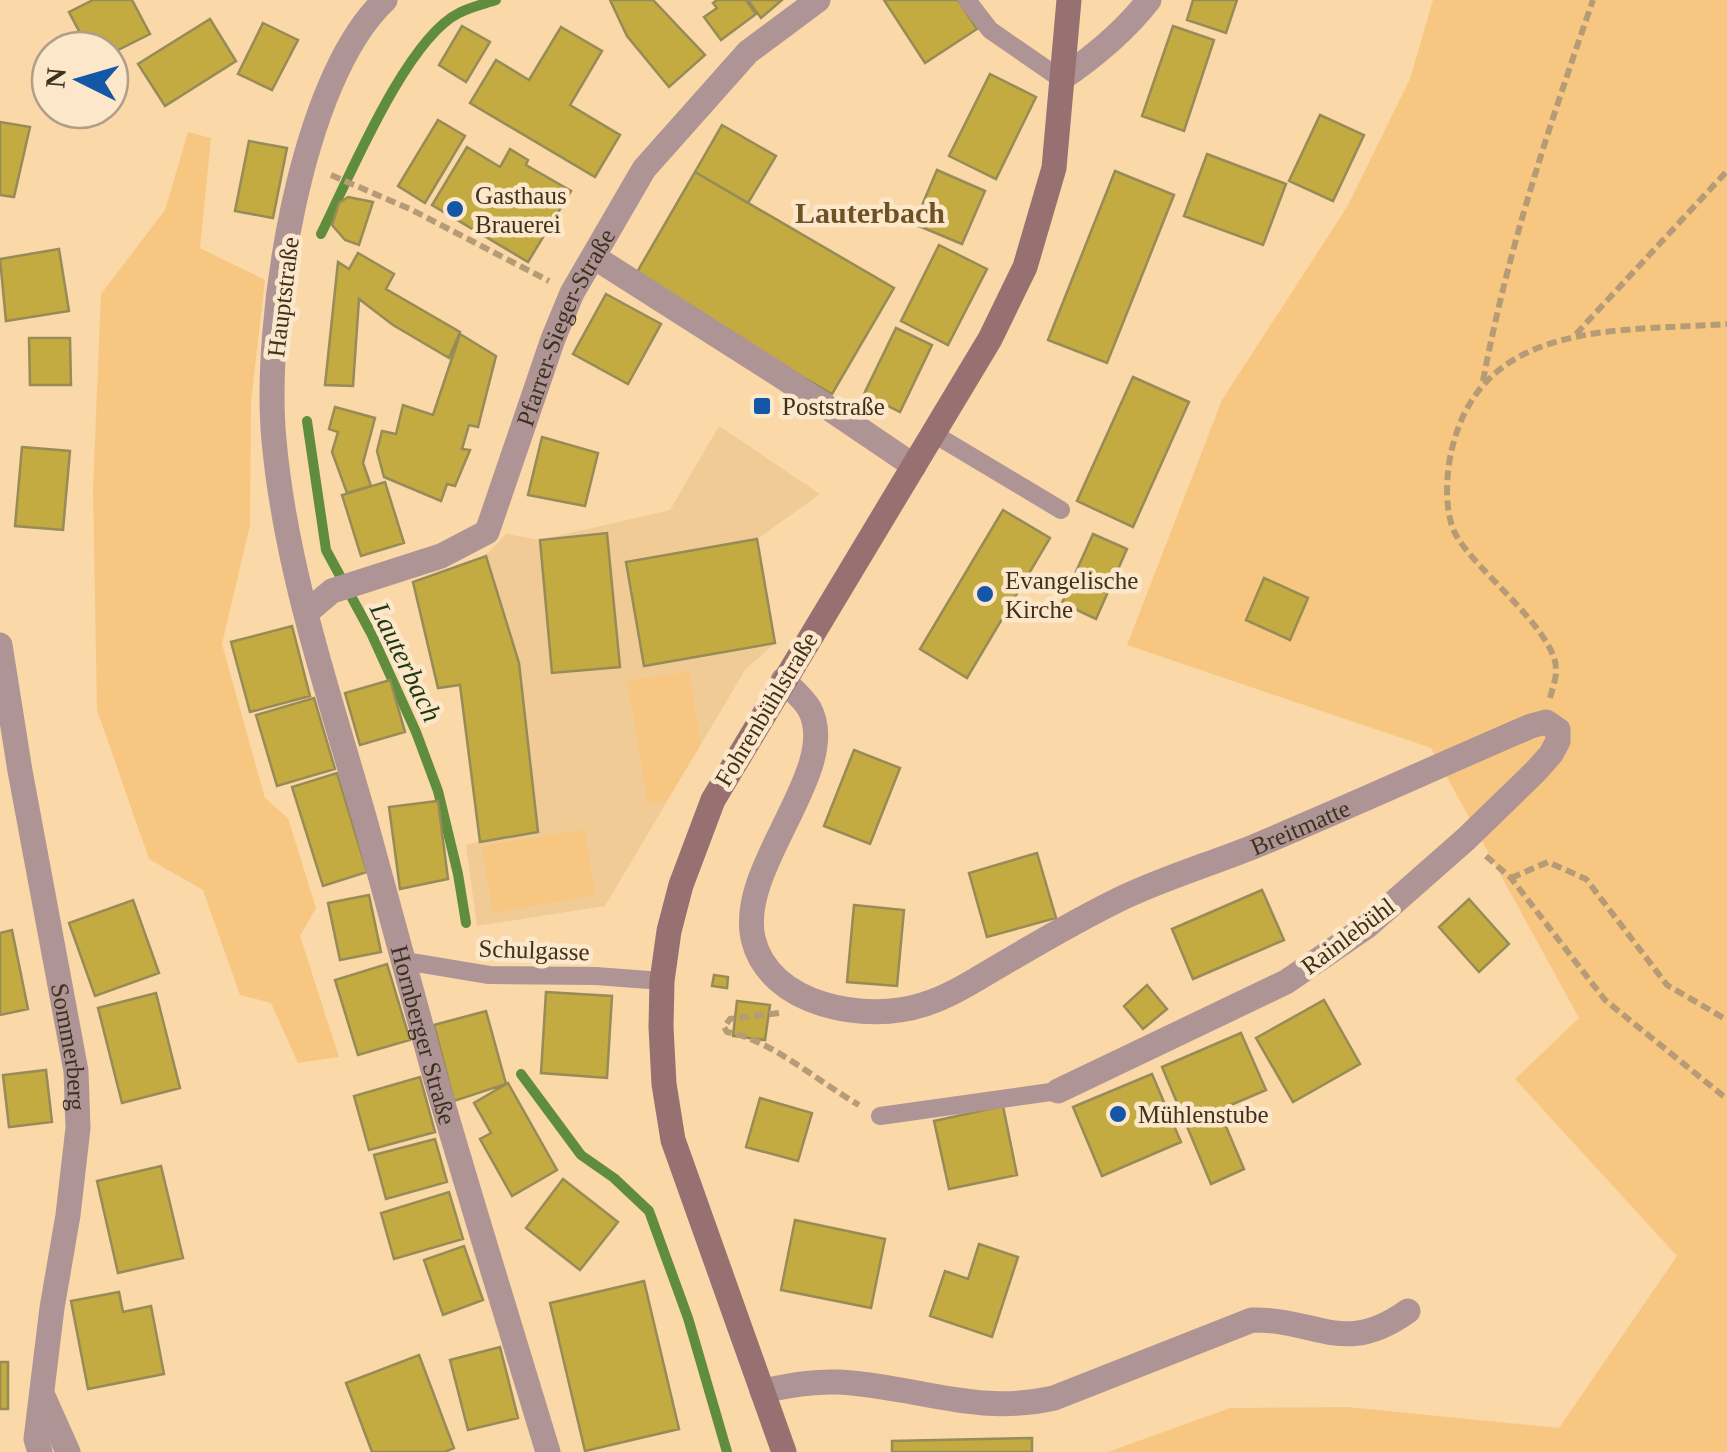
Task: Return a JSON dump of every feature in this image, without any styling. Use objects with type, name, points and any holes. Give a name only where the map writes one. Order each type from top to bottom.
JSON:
[{"type":"main road","name":"Fohrenbühlstraße","points":[[784,1452],[673,1140],[664,1084],[662,982],[669,931],[695,844],[713,800],[990,340],[1025,268],[1054,168],[1069,0]]},
{"type":"street","name":"Hauptstraße","points":[[306,613],[286,538],[273,436],[274,362],[284,262],[304,166],[326,96],[347,50],[385,0]]},
{"type":"street","name":"Pfarrer-Sieger-Straße","points":[[306,613],[332,590],[441,556],[486,532],[572,293],[644,169],[748,52],[818,0]]},
{"type":"street","points":[[1061,80],[1096,55],[1149,0]]},
{"type":"street","points":[[594,257],[914,466]]},
{"type":"street","name":"Hornberger Straße","points":[[306,613],[432,1064],[548,1452]]},
{"type":"street","name":"Sommerberg","points":[[0,645],[76,1072],[76,1146],[36,1439],[40,1452]]},
{"type":"street","name":"Breitmatte","points":[[783,680],[809,708],[814,754],[756,890],[752,936],[760,960],[772,978],[814,1002],[886,1011],[924,1005],[1120,899],[1320,819],[1532,726]]},
{"type":"street","name":"Rainlebühl","points":[[1058,1091],[1286,982],[1366,926],[1466,839],[1551,754],[1558,741],[1558,730],[1546,722],[1532,726]]},
{"type":"street","points":[[762,1391],[806,1382],[842,1382],[980,1405],[1025,1405],[1054,1398],[1252,1320],[1350,1336],[1373,1332],[1408,1311]]},
{"type":"street","points":[[43,1396],[68,1452]]},
{"type":"lane","points":[[966,0],[990,30],[1061,80]]},
{"type":"lane","points":[[934,434],[1060,510]]},
{"type":"lane","name":"Schulgasse","points":[[405,961],[489,975],[596,976],[662,982]]},
{"type":"lane","points":[[880,1116],[1058,1091]]},
{"type":"path","points":[[1532,726],[1550,697],[1556,667],[1541,636],[1454,534],[1445,480],[1454,436],[1482,382],[1531,178],[1592,0]]},
{"type":"path","points":[[1575,335],[1727,171]]},
{"type":"path","points":[[337,176],[572,293]]},
{"type":"path","points":[[1482,382],[1528,349],[1575,335],[1727,324]]},
{"type":"path","points":[[1727,1020],[1667,986],[1586,879],[1548,862],[1511,878],[1605,1000],[1727,1099]]},
{"type":"path","points":[[814,1002],[774,1014],[730,1020],[724,1027],[727,1032],[772,1050],[824,1086],[880,1116]]},
{"type":"shaded area","points":[[1433,0],[1727,0],[1727,1452],[1108,1452],[1230,1408],[1347,1407],[1559,1428],[1677,1256],[1515,1079],[1579,1018],[1431,748],[1127,645],[1222,400],[1347,207],[1410,79]]},
{"type":"shaded area","points":[[188,132],[211,138],[200,248],[265,280],[251,402],[250,525],[222,644],[265,798],[288,818],[316,908],[300,936],[339,1057],[298,1063],[271,1003],[240,995],[203,890],[149,859],[97,710],[93,489],[101,294],[165,210]]},
{"type":"shaded area","points":[[719,426],[820,494],[757,539],[775,643],[745,670],[605,906],[477,926],[466,845],[480,841],[460,685],[438,688],[414,586],[485,556],[506,534],[540,540],[670,510]]},
{"type":"shaded area","points":[[689,671],[701,744],[666,802],[648,803],[627,681]]},
{"type":"shaded area","points":[[584,829],[595,895],[493,913],[482,846]]},
{"type":"building","points":[[93,0],[132,0],[150,34],[130,44],[130,30],[78,30],[69,12]]},
{"type":"building","points":[[610,0],[653,0],[705,55],[669,87],[627,36]]},
{"type":"building","points":[[746,0],[756,14],[721,40],[704,17],[717,8],[713,3]]},
{"type":"building","points":[[748,0],[782,0],[761,18]]},
{"type":"building","points":[[884,0],[958,0],[977,29],[925,63]]},
{"type":"building","points":[[1193,0],[1237,0],[1226,33],[1187,20]]},
{"type":"building","points":[[210,19],[236,61],[165,106],[138,64]]},
{"type":"building","points":[[263,23],[298,40],[272,90],[238,74]]},
{"type":"building","points":[[462,26],[490,42],[466,82],[439,65]]},
{"type":"building","points":[[1173,26],[1214,40],[1184,131],[1142,116]]},
{"type":"building","points":[[561,27],[602,51],[570,105],[620,135],[595,177],[470,103],[496,60],[529,80]]},
{"type":"building","points":[[990,74],[1036,97],[996,179],[949,156]]},
{"type":"building","points":[[1320,115],[1364,135],[1333,201],[1289,181]]},
{"type":"building","points":[[438,120],[465,136],[425,203],[398,186]]},
{"type":"building","points":[[0,122],[30,127],[14,197],[0,195]]},
{"type":"building","points":[[722,125],[776,156],[748,203],[695,172]]},
{"type":"building","points":[[249,141],[287,148],[273,218],[235,211]]},
{"type":"building","points":[[467,147],[500,167],[510,149],[528,160],[526,165],[571,191],[528,262],[432,205]]},
{"type":"building","points":[[1207,154],[1286,184],[1263,245],[1184,216]]},
{"type":"building","points":[[937,170],[985,191],[962,244],[914,224]]},
{"type":"building","points":[[1115,171],[1174,195],[1107,363],[1048,340]]},
{"type":"building","points":[[695,172],[894,288],[832,394],[633,279]]},
{"type":"building","points":[[348,197],[373,202],[359,245],[345,240],[332,225],[339,203]]},
{"type":"building","points":[[939,245],[987,269],[948,345],[901,321]]},
{"type":"building","points":[[59,249],[69,311],[6,321],[0,259]]},
{"type":"building","points":[[358,253],[394,274],[386,289],[460,332],[449,358],[393,325],[359,299],[353,386],[325,385],[338,262],[349,269]]},
{"type":"building","points":[[606,294],[661,324],[628,384],[573,354]]},
{"type":"building","points":[[896,328],[932,345],[900,412],[864,394]]},
{"type":"building","points":[[460,334],[496,356],[478,427],[469,425],[462,449],[470,450],[455,486],[447,484],[441,501],[384,477],[377,451],[382,431],[396,434],[403,405],[433,415]]},
{"type":"building","points":[[29,338],[70,338],[71,385],[30,385]]},
{"type":"building","points":[[1133,377],[1189,402],[1133,527],[1077,501]]},
{"type":"building","points":[[335,407],[375,418],[363,463],[371,486],[347,493],[332,452],[338,432],[329,429]]},
{"type":"building","points":[[542,437],[598,453],[585,506],[528,495]]},
{"type":"building","points":[[22,447],[70,451],[63,530],[15,526]]},
{"type":"building","points":[[385,482],[404,543],[361,556],[342,495]]},
{"type":"building","name":"Evangelische Kirche","points":[[1003,510],[1050,538],[967,678],[920,649]]},
{"type":"building","points":[[607,533],[620,667],[552,673],[540,540]]},
{"type":"building","points":[[1093,534],[1127,549],[1096,619],[1062,603]]},
{"type":"building","points":[[757,539],[775,643],[644,666],[626,562]]},
{"type":"building","points":[[486,556],[519,663],[538,832],[480,842],[460,685],[438,688],[413,582]]},
{"type":"building","points":[[1264,578],[1308,598],[1290,640],[1246,620]]},
{"type":"building","points":[[292,626],[310,696],[250,712],[231,642]]},
{"type":"building","points":[[390,680],[405,732],[360,745],[345,693]]},
{"type":"building","points":[[314,698],[335,769],[277,786],[256,715]]},
{"type":"building","points":[[854,750],[900,768],[870,844],[824,826]]},
{"type":"building","points":[[337,773],[367,872],[323,886],[292,787]]},
{"type":"building","points":[[438,801],[448,879],[400,889],[389,807]]},
{"type":"building","points":[[1037,853],[1056,918],[987,937],[969,873]]},
{"type":"building","points":[[1262,890],[1284,940],[1193,979],[1172,929]]},
{"type":"building","points":[[369,895],[381,952],[340,960],[328,903]]},
{"type":"building","points":[[1469,899],[1509,944],[1479,972],[1439,927]]},
{"type":"building","points":[[133,900],[159,973],[95,996],[69,923]]},
{"type":"building","points":[[854,905],[904,910],[897,986],[847,982]]},
{"type":"building","points":[[12,930],[28,1009],[0,1015],[0,933]]},
{"type":"building","points":[[387,964],[410,1040],[358,1055],[335,980]]},
{"type":"building","points":[[714,975],[728,977],[727,988],[712,986]]},
{"type":"building","points":[[1147,985],[1167,1009],[1143,1029],[1124,1006]]},
{"type":"building","points":[[546,992],[612,996],[607,1078],[541,1073]]},
{"type":"building","points":[[156,993],[180,1088],[122,1103],[98,1008]]},
{"type":"building","points":[[1324,1000],[1360,1064],[1293,1102],[1256,1038]]},
{"type":"building","points":[[737,1001],[770,1005],[765,1040],[733,1036]]},
{"type":"building","points":[[486,1011],[506,1084],[454,1101],[434,1025]]},
{"type":"building","points":[[1241,1033],[1266,1090],[1186,1124],[1162,1067]]},
{"type":"building","points":[[46,1070],[52,1122],[9,1127],[3,1075]]},
{"type":"building","points":[[1152,1074],[1181,1142],[1102,1176],[1073,1107]]},
{"type":"building","points":[[420,1077],[435,1132],[369,1150],[354,1096]]},
{"type":"building","points":[[508,1083],[557,1170],[512,1196],[480,1139],[491,1133],[474,1103]]},
{"type":"building","points":[[760,1098],[812,1113],[798,1161],[746,1147]]},
{"type":"building","points":[[1003,1106],[1017,1175],[949,1189],[934,1121]]},
{"type":"building","points":[[1219,1110],[1244,1169],[1211,1184],[1186,1124]]},
{"type":"building","points":[[435,1139],[447,1182],[386,1199],[374,1155]]},
{"type":"building","points":[[161,1166],[183,1258],[118,1273],[97,1181]]},
{"type":"building","points":[[563,1179],[618,1222],[580,1270],[526,1228]]},
{"type":"building","points":[[449,1192],[463,1239],[394,1259],[381,1213]]},
{"type":"building","points":[[795,1220],[885,1239],[871,1308],[781,1290]]},
{"type":"building","points":[[979,1244],[1018,1257],[992,1337],[930,1316],[945,1271],[968,1279]]},
{"type":"building","points":[[464,1246],[483,1300],[443,1315],[424,1260]]},
{"type":"building","points":[[644,1281],[679,1429],[585,1451],[550,1303]]},
{"type":"building","points":[[119,1292],[123,1312],[151,1306],[164,1374],[88,1389],[71,1301]]},
{"type":"building","points":[[500,1347],[518,1418],[468,1430],[450,1360]]},
{"type":"building","points":[[419,1355],[454,1448],[445,1452],[372,1452],[346,1383]]},
{"type":"building","points":[[0,1362],[8,1362],[8,1409],[0,1409]]},
{"type":"building","points":[[1032,1438],[1032,1452],[892,1452],[892,1441]]},
{"type":"waterway","name":"Lauterbach","points":[[321,234],[381,112],[419,51],[459,13],[496,0]]},
{"type":"waterway","name":"Lauterbach","points":[[307,421],[326,550],[371,633],[416,732],[438,791],[466,923]]},
{"type":"waterway","name":"Lauterbach","points":[[521,1074],[581,1155],[614,1178],[649,1211],[688,1318],[727,1452]]},
{"type":"place","name":"Gasthaus Brauerei","points":[[455,209]]},
{"type":"place","name":"Poststraße","points":[[762,406]]},
{"type":"place","name":"Evangelische Kirche","points":[[985,594]]},
{"type":"place","name":"Mühlenstube","points":[[1118,1114]]},
{"type":"district","name":"Lauterbach","points":[[870,212]]}]
